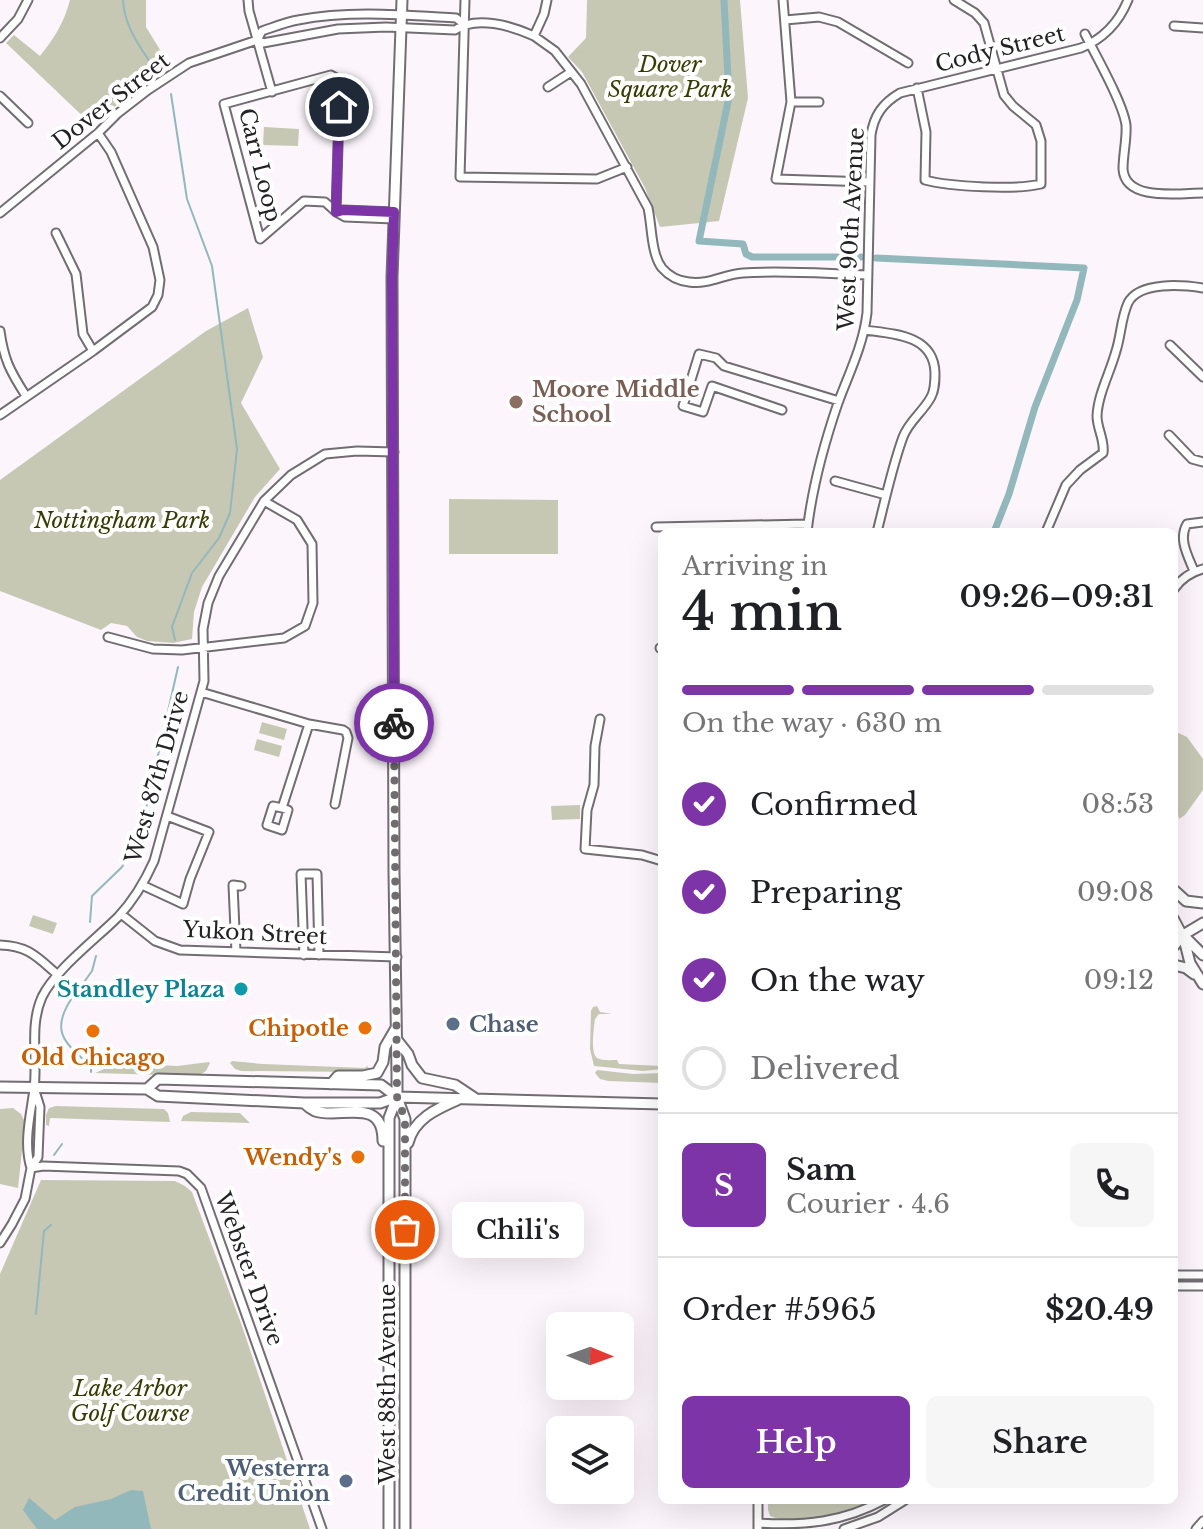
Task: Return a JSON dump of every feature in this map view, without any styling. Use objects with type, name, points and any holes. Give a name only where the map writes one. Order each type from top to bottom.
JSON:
[{"type":"main road","name":"West 88th Avenue","points":[[402,0],[392,277],[396,1033],[397,1097],[405,1119],[405,1529]]},
{"type":"main road","points":[[1178,894],[1186,901],[1203,903]]},
{"type":"main road","points":[[1179,936],[1203,923]]},
{"type":"main road","points":[[1179,936],[1203,955]]},
{"type":"main road","points":[[1179,936],[1201,982]]},
{"type":"main road","points":[[1178,966],[1186,968],[1201,982]]},
{"type":"main road","points":[[331,1084],[338,1076],[377,1073],[383,1062],[385,1047],[396,1033],[422,1078],[455,1085],[476,1099]]},
{"type":"main road","points":[[147,1089],[158,1079],[381,1085],[397,1097]]},
{"type":"main road","points":[[0,1087],[147,1089],[158,1096],[304,1103],[380,1103],[397,1097],[658,1104]]},
{"type":"main road","name":"West 88th Avenue","points":[[389,1529],[389,1118],[397,1097]]},
{"type":"main road","points":[[405,1152],[418,1122],[439,1107],[461,1099]]},
{"type":"main road","points":[[304,1103],[316,1112],[368,1114],[379,1123],[383,1132],[383,1150],[389,1161]]},
{"type":"street","points":[[0,38],[18,19],[28,0]]},
{"type":"street","name":"Carr Loop","points":[[248,0],[272,92]]},
{"type":"street","points":[[465,0],[460,177],[597,179],[627,167]]},
{"type":"street","points":[[547,0],[534,36],[555,51],[581,84],[627,167],[648,208],[655,256],[663,269],[675,279],[691,283],[707,282],[740,272],[868,275]]},
{"type":"street","points":[[783,0],[791,102],[776,179],[870,182]]},
{"type":"street","points":[[917,88],[926,132],[925,180],[939,184],[1024,187],[1041,184],[1041,141],[1036,125],[1004,95],[984,23],[975,13],[954,0]]},
{"type":"street","points":[[1090,44],[1108,31],[1128,0]]},
{"type":"street","name":"Dover Street","points":[[0,213],[127,106],[189,63],[257,38],[262,31],[297,20],[341,15],[402,15],[456,18],[464,24],[510,27],[534,36]]},
{"type":"street","points":[[785,20],[819,17],[838,22],[908,63]]},
{"type":"street","name":"Dover Street","points":[[257,38],[263,43],[338,29],[401,27],[455,30],[464,24]]},
{"type":"street","points":[[1174,26],[1203,28]]},
{"type":"street","points":[[1085,34],[1126,124],[1123,173],[1131,186],[1143,193],[1203,193]]},
{"type":"street","name":"Cody Street","points":[[917,88],[1090,44]]},
{"type":"street","points":[[548,87],[571,72]]},
{"type":"street","name":"Carr Loop","points":[[336,212],[340,80],[331,75],[224,104],[260,239],[304,201],[325,202],[336,212],[345,217],[394,216]]},
{"type":"street","name":"West 90th Avenue","points":[[807,528],[823,454],[865,330],[871,135],[877,115],[890,99],[917,88]]},
{"type":"street","points":[[0,96],[28,123]]},
{"type":"street","points":[[791,102],[819,102]]},
{"type":"street","points":[[0,415],[152,307],[158,295],[160,280],[153,247],[111,152],[98,133]]},
{"type":"street","points":[[56,233],[76,274],[83,334],[93,351]]},
{"type":"street","points":[[1048,528],[1072,478],[1103,453],[1098,404],[1117,350],[1128,303],[1133,297],[1154,287],[1203,288]]},
{"type":"street","points":[[865,330],[910,337],[926,348],[934,365],[933,395],[903,434],[878,528]]},
{"type":"street","points":[[0,331],[9,369],[26,396]]},
{"type":"street","points":[[1170,345],[1203,377]]},
{"type":"street","points":[[782,410],[712,386],[703,412],[683,406],[699,354],[716,358],[724,366],[839,401]]},
{"type":"street","points":[[1169,435],[1192,459],[1203,462]]},
{"type":"street","name":"West 87th Drive","points":[[0,1243],[25,1199],[31,1168],[28,1157],[35,1025],[42,997],[58,975],[121,914],[142,885],[154,861],[204,681],[203,629],[208,603],[219,576],[264,501],[291,475],[325,454],[394,452]]},
{"type":"street","points":[[835,481],[886,495]]},
{"type":"street","points":[[108,637],[153,649],[174,650],[284,638],[305,626],[313,603],[312,544],[297,520],[264,501]]},
{"type":"street","points":[[1178,583],[1199,570],[1184,545],[1185,526],[1203,522]]},
{"type":"street","points":[[656,527],[807,528]]},
{"type":"street","points":[[1178,549],[1184,545]]},
{"type":"street","points":[[201,692],[309,724],[343,730],[347,735],[335,804]]},
{"type":"street","points":[[600,719],[595,746],[594,785],[587,810],[585,849],[642,855],[658,860]]},
{"type":"street","points":[[282,808],[309,724]]},
{"type":"street","points":[[142,885],[183,904],[209,832],[167,816]]},
{"type":"street","points":[[304,955],[301,874],[317,874],[319,955]]},
{"type":"street","points":[[236,952],[233,885],[241,886]]},
{"type":"street","name":"Yukon Street","points":[[121,914],[155,941],[180,950],[397,957]]},
{"type":"street","points":[[0,945],[15,946],[35,954],[58,975]]},
{"type":"street","name":"Webster Drive","points":[[31,1168],[179,1171],[187,1174],[201,1188],[322,1529]]},
{"type":"street","points":[[1178,1275],[1203,1275]]},
{"type":"street","points":[[1178,1286],[1203,1286]]},
{"type":"street","points":[[758,1504],[758,1526],[823,1521],[866,1510],[877,1504]]},
{"type":"street","points":[[844,1529],[878,1517],[899,1504]]},
{"type":"street","points":[[1196,1529],[1203,1521]]},
{"type":"green space","points":[[70,0],[146,0],[146,27],[170,66],[92,125],[6,43],[14,35],[40,56],[58,30]]},
{"type":"green space","name":"Dover Square Park","points":[[587,0],[740,0],[748,98],[719,221],[660,227],[645,188],[582,72],[568,57],[586,38]]},
{"type":"green space","points":[[264,127],[299,129],[298,146],[263,145]]},
{"type":"green space","name":"Nottingham Park","points":[[248,308],[263,357],[241,403],[280,469],[255,497],[202,587],[194,612],[192,639],[173,643],[147,641],[137,637],[127,626],[111,623],[101,630],[0,591],[0,480],[206,331]]},
{"type":"green space","points":[[449,499],[558,500],[558,554],[449,554]]},
{"type":"green space","points":[[262,722],[287,729],[284,740],[259,733]]},
{"type":"green space","points":[[1178,733],[1187,737],[1203,759],[1203,790],[1179,819]]},
{"type":"green space","points":[[257,739],[282,746],[279,757],[254,750]]},
{"type":"green space","points":[[580,805],[580,819],[552,820],[551,806]]},
{"type":"green space","points":[[33,915],[57,923],[53,934],[29,926]]},
{"type":"green space","points":[[593,1007],[612,1014],[599,1014],[595,1019],[593,1046],[597,1058],[617,1060],[619,1064],[658,1066],[658,1069],[594,1066],[590,1049]]},
{"type":"green space","points":[[209,1062],[206,1071],[198,1076],[95,1073],[118,1063],[177,1066]]},
{"type":"green space","points":[[230,1063],[367,1066],[370,1069],[360,1072],[241,1071],[235,1069]]},
{"type":"green space","points":[[597,1070],[658,1073],[658,1083],[608,1081],[600,1079],[595,1073]]},
{"type":"green space","points":[[13,1108],[25,1122],[18,1188],[0,1184],[0,1109]]},
{"type":"green space","points":[[49,1108],[164,1109],[170,1122],[50,1118],[49,1126],[46,1125]]},
{"type":"green space","points":[[191,1112],[240,1113],[250,1123],[181,1121]]},
{"type":"green space","name":"Lake Arbor Golf Course","points":[[41,1180],[175,1181],[192,1192],[242,1326],[310,1529],[0,1529],[0,1274]]},
{"type":"green space","points":[[768,1504],[867,1504],[840,1514],[795,1520],[770,1516]]},
{"type":"water","points":[[131,1490],[143,1491],[151,1529],[37,1529],[23,1510],[29,1498],[55,1520],[75,1507],[111,1499]]},
{"type":"waterway","points":[[123,0],[130,27],[154,68]]},
{"type":"waterway","points":[[724,0],[729,97],[699,241],[743,244],[746,254],[752,257],[861,257]]},
{"type":"waterway","points":[[171,94],[187,199],[212,266],[237,449],[230,513],[219,538],[192,573],[172,627],[175,640]]},
{"type":"waterway","points":[[876,258],[1084,268],[1077,300],[1035,407],[996,528]]},
{"type":"waterway","points":[[90,922],[92,896],[122,867],[140,835],[178,667]]},
{"type":"waterway","points":[[79,989],[92,971],[96,956]]},
{"type":"waterway","points":[[74,995],[66,1007],[61,1027],[67,1042],[91,1066],[91,1072]]},
{"type":"waterway","points":[[54,1155],[62,1144]]},
{"type":"waterway","points":[[36,1314],[44,1231],[51,1225]]},
{"type":"way so far","points":[[394,723],[397,1097],[405,1119],[405,1230]]},
{"type":"place","name":"Moore Middle School","points":[[516,402]]},
{"type":"place","name":"Standley Plaza","points":[[241,989]]},
{"type":"place","name":"Chase","points":[[453,1024]]},
{"type":"place","name":"Chipotle","points":[[365,1028]]},
{"type":"place","name":"Old Chicago","points":[[93,1031]]},
{"type":"place","name":"Wendy's","points":[[358,1157]]},
{"type":"place","name":"Chili's","points":[[405,1230]]},
{"type":"place","name":"Westerra Credit Union","points":[[346,1481]]},
{"type":"route","points":[[339,107],[336,212],[394,212],[394,723]]}]
